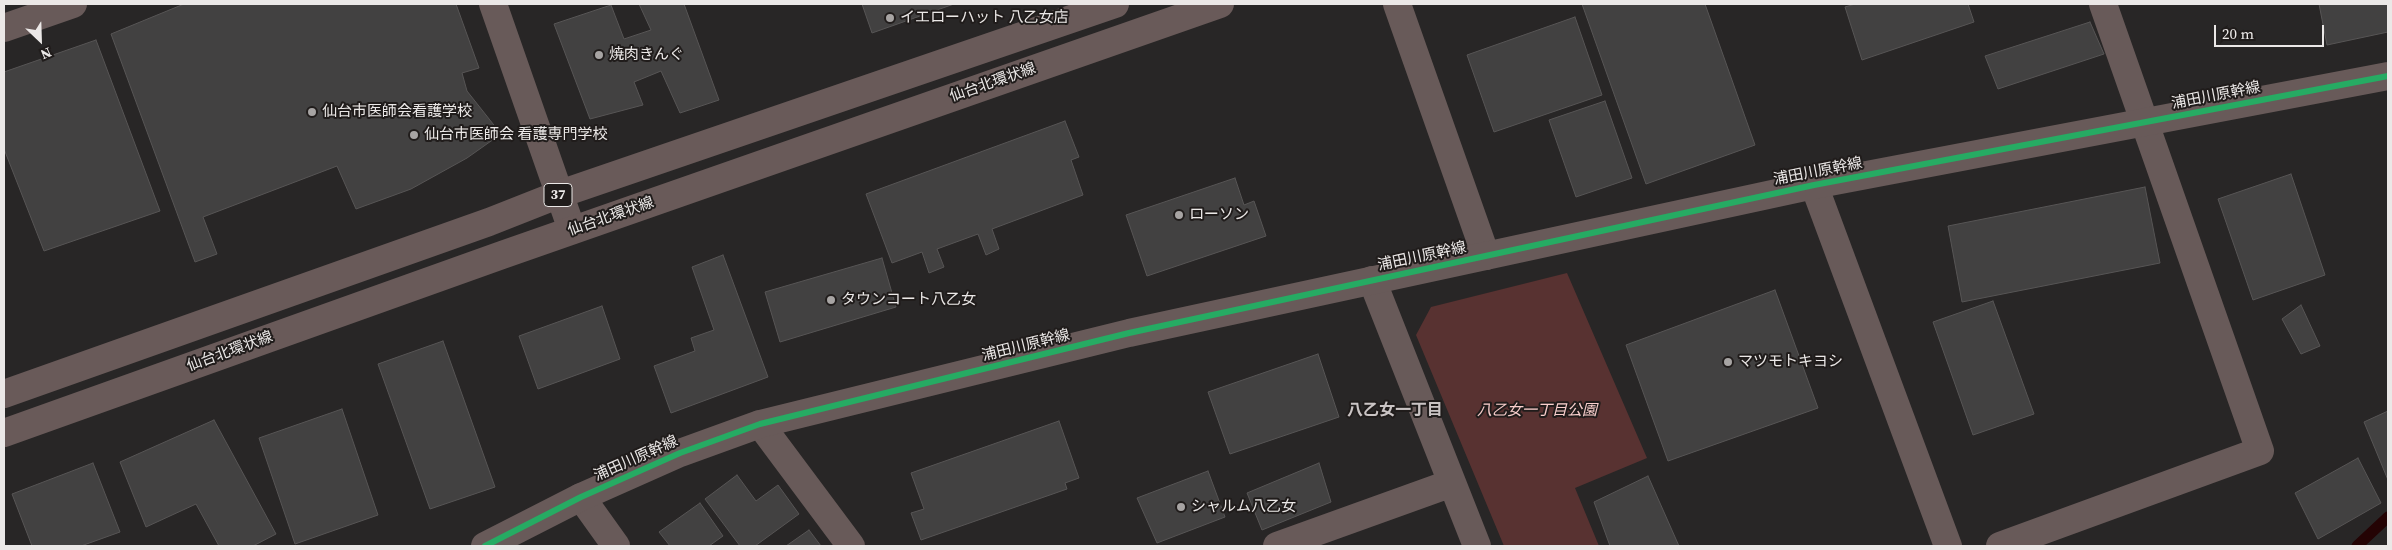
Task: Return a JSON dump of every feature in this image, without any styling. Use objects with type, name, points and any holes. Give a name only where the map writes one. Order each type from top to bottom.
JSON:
[{"type":"main road","name":"37","points":[[4,394],[489,222],[560,194],[1115,4]]},
{"type":"main road","name":"仙台北環状線","points":[[4,433],[572,230],[1220,4]]},
{"type":"street","points":[[4,28],[73,4]]},
{"type":"street","points":[[493,4],[572,230]]},
{"type":"street","points":[[1397,4],[1486,256]]},
{"type":"street","points":[[2000,546],[2260,451],[2102,4]]},
{"type":"street","name":"浦田川原幹線","points":[[485,546],[581,498],[680,453],[760,424],[1129,333],[1814,185],[2388,76]]},
{"type":"street","points":[[1814,185],[1948,546]]},
{"type":"street","points":[[1372,280],[1477,546]]},
{"type":"street","points":[[760,424],[851,546]]},
{"type":"street","points":[[1277,546],[1452,483]]},
{"type":"street","points":[[581,498],[616,546]]},
{"type":"green space","name":"八乙女一丁目公園","points":[[1567,273],[1647,458],[1575,488],[1599,546],[1504,546],[1416,335],[1431,307]]},
{"type":"building","name":"仙台市医師会看護学校","points":[[184,4],[456,4],[479,68],[462,73],[467,91],[501,134],[467,158],[411,189],[356,209],[337,166],[203,217],[217,254],[195,262],[111,34]]},
{"type":"building","points":[[639,4],[684,4],[719,100],[680,113],[661,71],[634,82],[643,105],[590,119],[554,24],[611,5],[624,39],[651,30]]},
{"type":"building","name":"イエローハット 八乙女店","points":[[862,4],[954,4],[872,33]]},
{"type":"building","points":[[1582,4],[1705,4],[1755,145],[1646,184]]},
{"type":"building","points":[[1855,4],[1968,4],[1974,22],[1862,60],[1845,7]]},
{"type":"building","points":[[2319,4],[2388,4],[2388,32],[2327,45]]},
{"type":"building","points":[[1575,17],[1602,95],[1494,132],[1467,55]]},
{"type":"building","points":[[2090,22],[2104,54],[1998,89],[1985,56]]},
{"type":"building","points":[[96,40],[160,211],[44,251],[4,149],[4,72]]},
{"type":"building","points":[[1605,101],[1632,178],[1576,197],[1549,120]]},
{"type":"building","points":[[1065,121],[1079,157],[1071,160],[1083,195],[992,229],[999,249],[986,255],[978,234],[937,249],[944,267],[929,273],[922,252],[892,263],[866,194]]},
{"type":"building","points":[[2291,174],[2325,275],[2253,300],[2218,199]]},
{"type":"building","points":[[1235,178],[1244,205],[1254,201],[1266,236],[1147,276],[1126,215]]},
{"type":"building","points":[[2145,187],[2160,263],[1962,302],[1948,226]]},
{"type":"building","points":[[723,255],[768,377],[671,413],[654,366],[695,351],[691,338],[714,330],[692,267]]},
{"type":"building","name":"タウンコート八乙女","points":[[882,258],[896,307],[780,342],[765,292]]},
{"type":"building","points":[[1775,290],[1818,408],[1668,461],[1626,345]]},
{"type":"building","points":[[1993,301],[2034,414],[1973,435],[1933,322]]},
{"type":"building","points":[[2301,305],[2320,346],[2301,354],[2282,319]]},
{"type":"building","points":[[602,306],[620,359],[538,389],[519,336]]},
{"type":"building","points":[[443,341],[495,487],[430,509],[378,364]]},
{"type":"building","points":[[1318,354],[1339,417],[1230,454],[1208,392]]},
{"type":"building","points":[[342,409],[378,515],[295,544],[259,438]]},
{"type":"building","points":[[2388,411],[2388,480],[2364,422]]},
{"type":"building","points":[[214,420],[276,534],[253,546],[219,546],[196,504],[146,527],[120,462]]},
{"type":"building","points":[[1059,421],[1079,478],[1065,483],[1067,489],[921,540],[911,513],[924,509],[911,473]]},
{"type":"building","points":[[2358,458],[2381,503],[2318,539],[2295,493]]},
{"type":"building","points":[[93,463],[120,532],[81,546],[32,546],[12,494]]},
{"type":"building","points":[[1319,463],[1331,502],[1262,530],[1247,493]]},
{"type":"building","name":"シャルム八乙女","points":[[1208,471],[1225,517],[1157,543],[1137,498]]},
{"type":"building","points":[[737,475],[756,501],[778,485],[799,514],[755,546],[740,546],[705,499]]},
{"type":"building","points":[[1648,476],[1679,546],[1610,546],[1594,502]]},
{"type":"building","points":[[700,503],[723,536],[709,546],[670,546],[659,532]]},
{"type":"building","points":[[809,530],[821,546],[786,546]]},
{"type":"waterway","points":[[2357,546],[2388,517]]},
{"type":"cycle path","points":[[485,546],[581,497],[680,453],[760,424],[1129,333],[1814,185],[2388,76]]},
{"type":"place","name":"イエローハット 八乙女店","points":[[890,18]]},
{"type":"place","name":"焼肉きんぐ","points":[[599,55]]},
{"type":"place","name":"仙台市医師会看護学校","points":[[312,112]]},
{"type":"place","name":"仙台市医師会 看護専門学校","points":[[414,135]]},
{"type":"place","name":"ローソン","points":[[1179,215]]},
{"type":"place","name":"タウンコート八乙女","points":[[831,300]]},
{"type":"place","name":"マツモトキヨシ","points":[[1728,362]]},
{"type":"place","name":"シャルム八乙女","points":[[1181,507]]},
{"type":"district","name":"八乙女一丁目","points":[[1395,411]]}]
